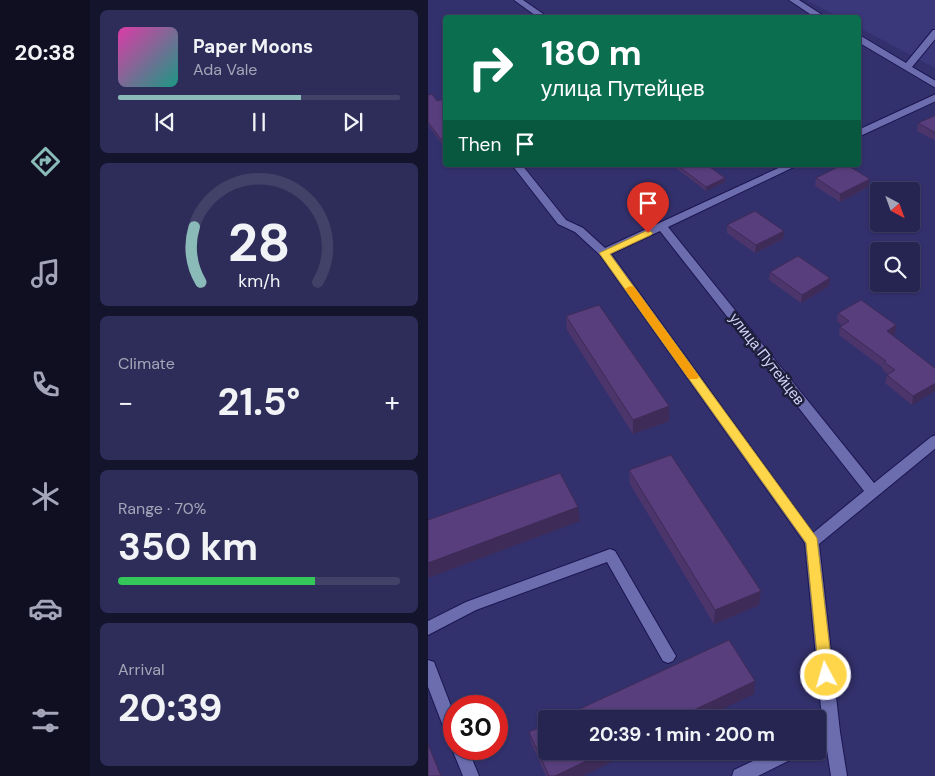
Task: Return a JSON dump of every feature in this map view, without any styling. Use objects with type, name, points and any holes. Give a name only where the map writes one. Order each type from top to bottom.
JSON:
[{"type":"street","points":[[518,0],[540,15]]},
{"type":"street","points":[[793,0],[819,15]]},
{"type":"street","points":[[908,66],[936,32]]},
{"type":"street","points":[[861,40],[908,66],[936,85]]},
{"type":"street","points":[[861,133],[936,97]]},
{"type":"street","points":[[519,167],[562,222],[579,230],[604,253],[812,542],[832,732],[839,776]]},
{"type":"street","points":[[604,253],[784,167]]},
{"type":"street","name":"улица Путейцев","points":[[662,226],[872,491]]},
{"type":"street","points":[[812,542],[936,440]]},
{"type":"street","points":[[428,628],[471,606],[610,555],[668,656]]},
{"type":"street","points":[[428,667],[443,706]]},
{"type":"street","points":[[826,735],[832,732]]},
{"type":"street","points":[[464,760],[471,776]]},
{"type":"street","points":[[740,776],[773,760]]},
{"type":"shaded area","points":[[806,0],[935,0],[935,68],[861,29],[861,15],[835,15]]},
{"type":"building","points":[[432,94],[437,101],[443,99],[443,142],[428,122],[428,95]]},
{"type":"building","points":[[936,115],[936,133],[918,123]]},
{"type":"building","points":[[680,167],[710,167],[725,178],[706,187]]},
{"type":"building","points":[[838,167],[850,167],[870,179],[840,194],[816,178]]},
{"type":"building","points":[[755,211],[784,231],[756,245],[727,225]]},
{"type":"building","points":[[798,256],[830,278],[802,295],[770,272]]},
{"type":"building","points":[[861,300],[896,325],[887,331],[936,369],[936,383],[913,396],[887,375],[895,370],[884,362],[886,361],[840,327],[849,321],[838,313]]},
{"type":"building","points":[[599,305],[669,406],[633,420],[566,316]]},
{"type":"building","points":[[671,455],[761,591],[715,610],[629,470]]},
{"type":"building","points":[[560,473],[578,507],[428,563],[428,520]]},
{"type":"building","points":[[729,640],[755,681],[694,710],[577,710]]},
{"type":"building","points":[[538,728],[538,752],[529,732]]},
{"type":"building","points":[[428,744],[441,776],[428,776]]},
{"type":"building","points":[[542,760],[588,760],[555,776],[549,776]]},
{"type":"slow traffic","points":[[630,289],[693,377]]},
{"type":"route","points":[[648,233],[604,253],[812,542],[826,675]]}]
